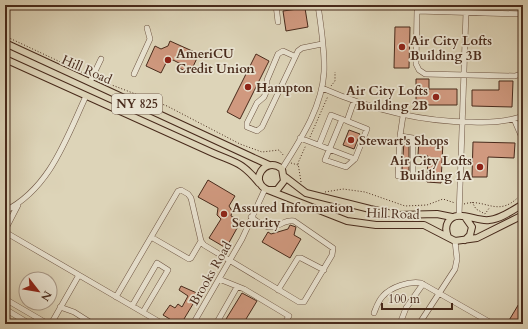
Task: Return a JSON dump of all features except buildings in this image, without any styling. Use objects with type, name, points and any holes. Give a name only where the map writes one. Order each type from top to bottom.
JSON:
[{"type":"main road","name":"Hill Road","points":[[5,44],[91,80],[269,165]]},
{"type":"main road","name":"Hill Road","points":[[5,59],[213,153],[239,162],[245,166],[265,188],[347,220],[376,224],[424,225],[448,237]]},
{"type":"main road","name":"NY 825","points":[[269,165],[274,165],[282,169]]},
{"type":"main road","points":[[269,165],[262,169],[258,177],[265,188],[280,188],[285,177],[282,169]]},
{"type":"main road","name":"Hill Road","points":[[285,177],[306,193],[370,209],[397,215],[437,214],[452,217]]},
{"type":"main road","points":[[523,204],[490,220],[462,216],[452,217],[446,224],[448,237],[455,241],[464,241],[477,238],[523,215]]},
{"type":"main road","points":[[462,216],[472,227],[470,235],[464,241]]},
{"type":"street","points":[[276,5],[278,22]]},
{"type":"street","points":[[282,169],[317,105],[322,88],[324,72],[318,5]]},
{"type":"street","points":[[523,14],[417,11],[416,64],[419,70],[425,74],[515,76],[523,72]]},
{"type":"street","points":[[462,216],[460,205],[461,122],[464,114],[466,12]]},
{"type":"street","points":[[134,74],[150,39],[147,28]]},
{"type":"street","points":[[294,56],[283,51],[278,54],[267,80],[267,90],[263,99],[257,103],[246,123],[248,127],[257,131],[262,128],[294,56],[302,48],[322,44]]},
{"type":"street","points":[[91,80],[101,59]]},
{"type":"street","points":[[322,88],[354,101],[403,116],[428,120],[489,122],[514,119],[523,116]]},
{"type":"street","points":[[5,211],[20,202],[39,184],[52,167],[86,96]]},
{"type":"street","points":[[319,145],[331,115],[344,120],[367,129],[355,159],[346,167],[326,160],[344,120],[354,101]]},
{"type":"street","points":[[400,136],[414,138],[413,176],[398,176],[400,136],[403,116]]},
{"type":"street","points":[[514,119],[522,137]]},
{"type":"street","points":[[300,138],[355,159]]},
{"type":"street","name":"Brooks Road","points":[[193,324],[242,239],[265,188]]},
{"type":"street","points":[[116,297],[178,191],[181,190],[188,194],[191,198],[201,241],[208,249],[299,302],[304,302],[334,251],[331,246],[294,221],[288,220],[275,226],[268,227],[251,217]]},
{"type":"street","points":[[20,202],[5,231],[164,324]]},
{"type":"street","points":[[151,237],[189,258],[191,258],[201,241]]},
{"type":"street","points":[[419,324],[455,269],[457,259],[455,241]]},
{"type":"street","points":[[278,290],[298,258],[301,258],[324,270]]},
{"type":"street","points":[[132,306],[157,263],[168,270],[143,312]]},
{"type":"street","points":[[5,299],[49,324],[78,275]]},
{"type":"street","points":[[219,279],[237,287],[289,316],[284,324]]},
{"type":"street","points":[[374,313],[383,296],[402,285],[414,282],[422,284],[493,324]]},
{"type":"street","points":[[401,321],[406,308],[422,284]]},
{"type":"street","points":[[216,324],[237,287]]},
{"type":"street","points":[[60,307],[74,312],[93,324]]},
{"type":"street","points":[[5,309],[30,324]]},
{"type":"path","points":[[5,36],[91,80],[167,106],[240,144],[262,152],[276,150],[282,153]]},
{"type":"path","points":[[302,183],[298,166],[299,159],[322,113],[329,91],[335,81],[335,72]]},
{"type":"path","points":[[290,162],[298,166]]},
{"type":"path","points":[[324,192],[343,189],[365,192],[405,206],[427,205],[443,199],[460,205],[471,202],[490,207],[507,205],[518,198],[523,192]]},
{"type":"path","points":[[471,202],[476,209],[485,214],[490,207]]},
{"type":"place","name":"Air City Lofts Building 3B","points":[[402,47]]},
{"type":"place","name":"AmeriCU Credit Union","points":[[168,60]]},
{"type":"place","name":"Hampton","points":[[248,87]]},
{"type":"place","name":"Air City Lofts Building 2B","points":[[436,97]]},
{"type":"place","name":"Stewart's Shops","points":[[351,140]]},
{"type":"place","name":"Air City Lofts Building 1A","points":[[480,167]]},
{"type":"place","name":"Assured Information Security","points":[[224,214]]}]
